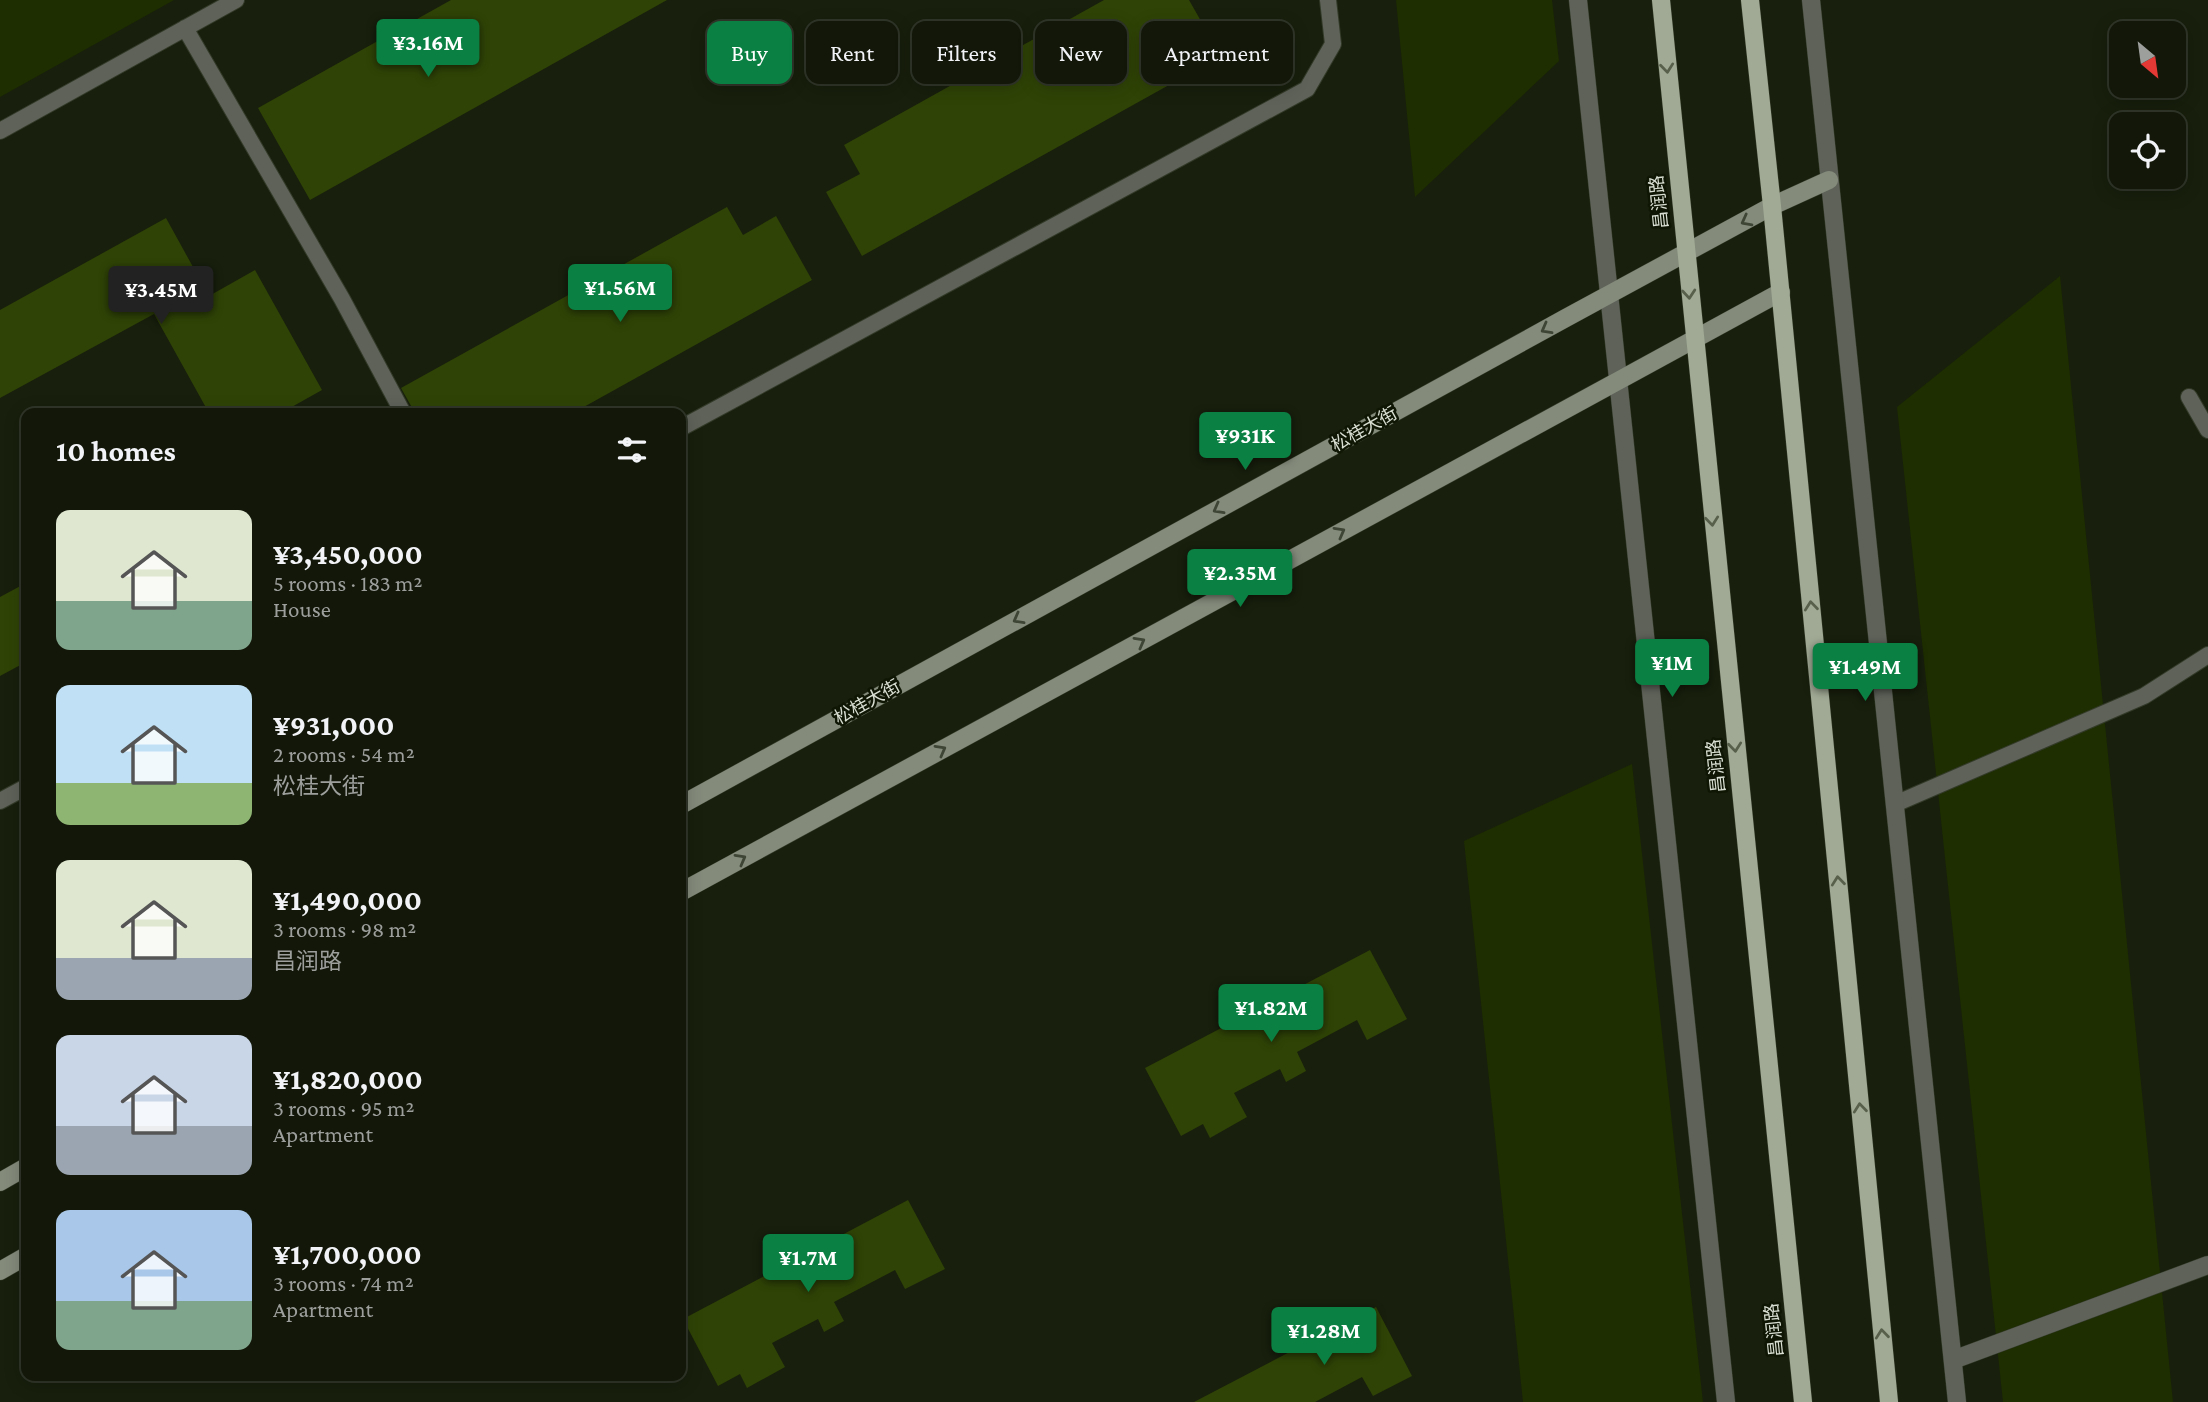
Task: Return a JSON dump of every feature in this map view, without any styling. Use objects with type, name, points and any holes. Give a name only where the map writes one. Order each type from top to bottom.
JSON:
[{"type":"main road","name":"昌润路","points":[[1661,0],[1693,340],[1803,1402]]},
{"type":"main road","points":[[1749,0],[1781,292],[1889,1402]]},
{"type":"main road","name":"松桂大街","points":[[686,801],[1685,253],[1772,206],[1829,180]]},
{"type":"main road","points":[[686,889],[1781,292]]},
{"type":"main road","points":[[0,1182],[21,1170]]},
{"type":"main road","points":[[0,1271],[21,1259]]},
{"type":"street","points":[[1578,0],[1726,1402]]},
{"type":"street","points":[[1811,0],[1957,1402]]},
{"type":"street","points":[[1953,1360],[2208,1265]]},
{"type":"lane","points":[[0,131],[236,0]]},
{"type":"lane","points":[[686,425],[1307,89],[1333,44],[1328,0]]},
{"type":"lane","points":[[185,28],[342,299],[400,408]]},
{"type":"lane","points":[[2189,397],[2208,430]]},
{"type":"lane","points":[[1895,804],[2144,696],[2208,655]]},
{"type":"lane","points":[[0,801],[21,790]]},
{"type":"green space","points":[[0,0],[174,0],[0,97]]},
{"type":"green space","points":[[1396,0],[1552,0],[1559,61],[1415,197]]},
{"type":"green space","points":[[2060,276],[2173,1402],[2003,1402],[1897,407]]},
{"type":"green space","points":[[1632,764],[1703,1402],[1523,1402],[1464,841]]},
{"type":"building","points":[[451,0],[667,0],[310,200],[258,108]]},
{"type":"building","points":[[1104,0],[1189,0],[1201,21],[1141,21],[1141,84],[1171,84],[862,256],[826,192],[860,174],[844,145],[953,84],[1021,84],[1021,46],[1035,38],[1035,84],[1127,84],[1127,21],[1066,21]]},
{"type":"building","points":[[727,207],[743,235],[776,216],[812,280],[582,408],[412,408],[401,388]]},
{"type":"building","points":[[166,218],[209,296],[255,270],[322,390],[290,408],[206,408],[154,314],[0,398],[0,310]]},
{"type":"building","points":[[21,586],[21,665],[0,676],[0,597]]},
{"type":"building","points":[[1370,950],[1407,1019],[1367,1040],[1357,1020],[1297,1052],[1306,1071],[1286,1082],[1280,1069],[1234,1093],[1247,1117],[1210,1138],[1203,1124],[1181,1136],[1145,1068]]},
{"type":"building","points":[[908,1200],[945,1269],[905,1289],[895,1270],[834,1302],[844,1321],[824,1332],[818,1319],[772,1343],[785,1367],[747,1388],[740,1374],[718,1386],[686,1325],[686,1317]]},
{"type":"building","points":[[1376,1307],[1412,1376],[1373,1396],[1362,1377],[1315,1402],[1194,1402]]}]
